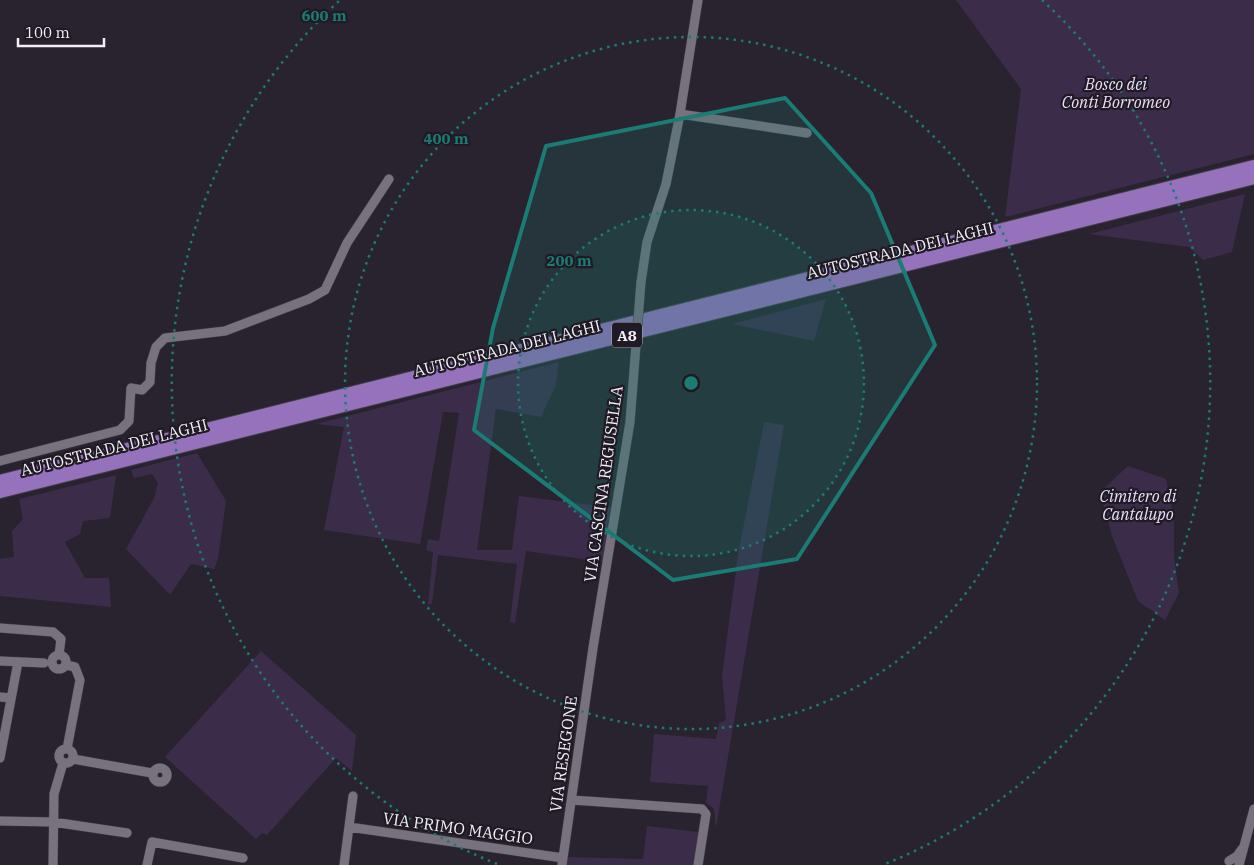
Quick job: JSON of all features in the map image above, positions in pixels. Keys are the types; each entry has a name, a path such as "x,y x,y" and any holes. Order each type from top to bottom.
{"highway":[{"name":"AUTOSTRADA DEI LAGHI","path":"0,481 1254,166"},
{"name":"AUTOSTRADA DEI LAGHI","path":"0,492 1254,178"}],"street":[{"name":"VIA CASCINA REGUSELLA","path":"593,648 630,422 641,282 647,242 663,195 680,114 698,0"},
{"path":"680,114 807,134"},
{"path":"0,461 120,430 129,422 131,388 142,390 150,382 151,363 156,347 165,338 225,331 325,290 347,244 389,180"},
{"path":"0,628 53,632 61,639 59,655 65,658 66,665 74,667 80,680 67,749"},
{"name":"VIA RESEGONE","path":"563,861 593,648"},
{"path":"0,661 44,663"},
{"path":"0,758 18,662"},
{"path":"0,697 11,698"},
{"path":"67,749 71,752 73,759"},
{"path":"63,763 58,756 60,751 67,749"},
{"path":"63,763 70,762 73,759 152,773"},
{"path":"53,865 54,794 63,763"},
{"path":"344,865 354,796"},
{"path":"572,800 702,809 706,814 698,865"},
{"path":"1232,864 1245,845 1254,809"},
{"path":"0,821 53,822 127,833"},
{"name":"VIA PRIMO MAGGIO","path":"349,827 563,861"},
{"path":"147,865 152,842 243,858"}],"highlighted area":[{"path":"785,98 871,193 935,345 797,559 673,580 474,430 493,328 546,146"}],"green space":[{"name":"Bosco dei Conti Borromeo","path":"956,0 1254,0 1254,154 1005,217 1021,89"},
{"path":"1245,194 1232,252 1203,260 1189,247 1089,234"},
{"path":"826,299 814,341 732,324"},
{"path":"559,362 556,385 541,417 496,409 477,550 512,550 519,496 615,508 604,562 526,551 515,623 510,622 517,564 438,555 432,604 428,604 433,552 426,550 428,539 439,541 459,413 443,412 420,544 324,530 344,427 316,424"},
{"path":"764,422 784,425 716,828 714,809 706,803 708,786 650,782 654,734 716,739 719,723 726,720 722,676 738,554"},
{"path":"197,453 226,501 218,559 214,569 191,564 170,595 126,549 154,498 158,483 152,474 134,478 131,470"},
{"name":"Cimitero di Cantalupo","path":"1128,466 1166,479 1174,518 1174,557 1179,593 1165,620 1138,601 1112,536 1100,492"},
{"path":"116,475 110,518 83,521 80,534 65,542 85,578 109,578 111,607 0,596 0,559 14,557 12,531 23,519 19,499"},
{"path":"261,651 356,735 352,771 336,758 267,835 262,833 256,839 165,757"},
{"path":"647,826 708,833 703,865 566,865 568,857 643,859"}]}
